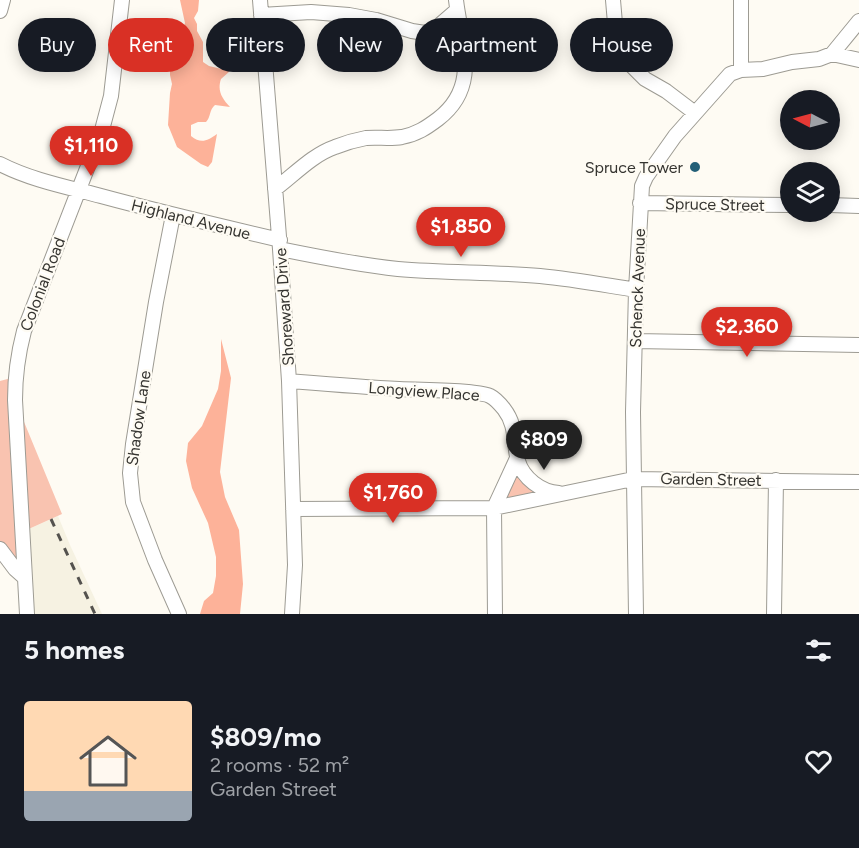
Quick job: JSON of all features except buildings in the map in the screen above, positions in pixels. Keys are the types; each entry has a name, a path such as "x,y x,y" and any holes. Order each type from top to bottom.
{"street":[{"path":"0,11 3,0"},
{"name":"Colonial Road","path":"27,614 15,400 19,349 102,130 111,96 122,0"},
{"name":"Shoreward Drive","path":"260,0 289,381 295,565 292,614"},
{"path":"613,0 618,44 630,64 645,79 666,91 694,113"},
{"path":"741,0 741,70 763,69 832,54 859,21"},
{"path":"261,15 311,12 349,15 425,33 435,29 457,5"},
{"path":"275,189 328,150 366,138 414,134 424,130 444,114 459,93 466,66 465,45 457,5"},
{"path":"832,54 859,60"},
{"name":"Schenck Avenue","path":"636,614 633,479 636,290 642,186 675,136 694,113 727,76 741,70"},
{"name":"Highland Avenue","path":"0,164 16,172 79,190 344,261 397,269 540,276 636,290"},
{"name":"Spruce Street","path":"640,203 780,205"},
{"path":"840,205 859,206"},
{"name":"Shadow Lane","path":"173,215 156,302 130,473 133,502 178,614"},
{"path":"635,341 859,345"},
{"name":"Longview Place","path":"289,381 452,390 491,396 499,402 509,416 514,428 518,456"},
{"path":"495,614 494,508 518,456"},
{"name":"Garden Street","path":"518,456 523,471 535,484 548,492 564,493"},
{"name":"Garden Street","path":"293,509 494,508 633,479 859,482"},
{"path":"774,614 776,480"},
{"path":"0,549 24,577"}],"shaded area":[{"path":"180,0 199,0 198,11 194,18 184,18"},
{"path":"194,18 203,42 203,62 206,64 206,72 229,72 221,79 220,91 230,107 215,105 206,122 191,125 191,136 198,140 207,140 217,134 212,162 208,167 177,147 168,125 172,84 170,72 194,72"},
{"path":"221,339 231,378 220,472 225,497 239,530 243,584 240,614 200,614 204,601 213,593 216,557 208,523 192,488 186,461 188,443 202,426 218,389 221,371"},
{"path":"15,377 15,400 62,514 22,532 24,577 0,549 0,381"},
{"path":"518,456 548,492 494,508"},
{"path":"58,516 102,614 27,614 22,532"}],"railway":[{"path":"51,519 95,614"}],"place":[{"name":"Spruce Tower","path":"695,167"}]}
